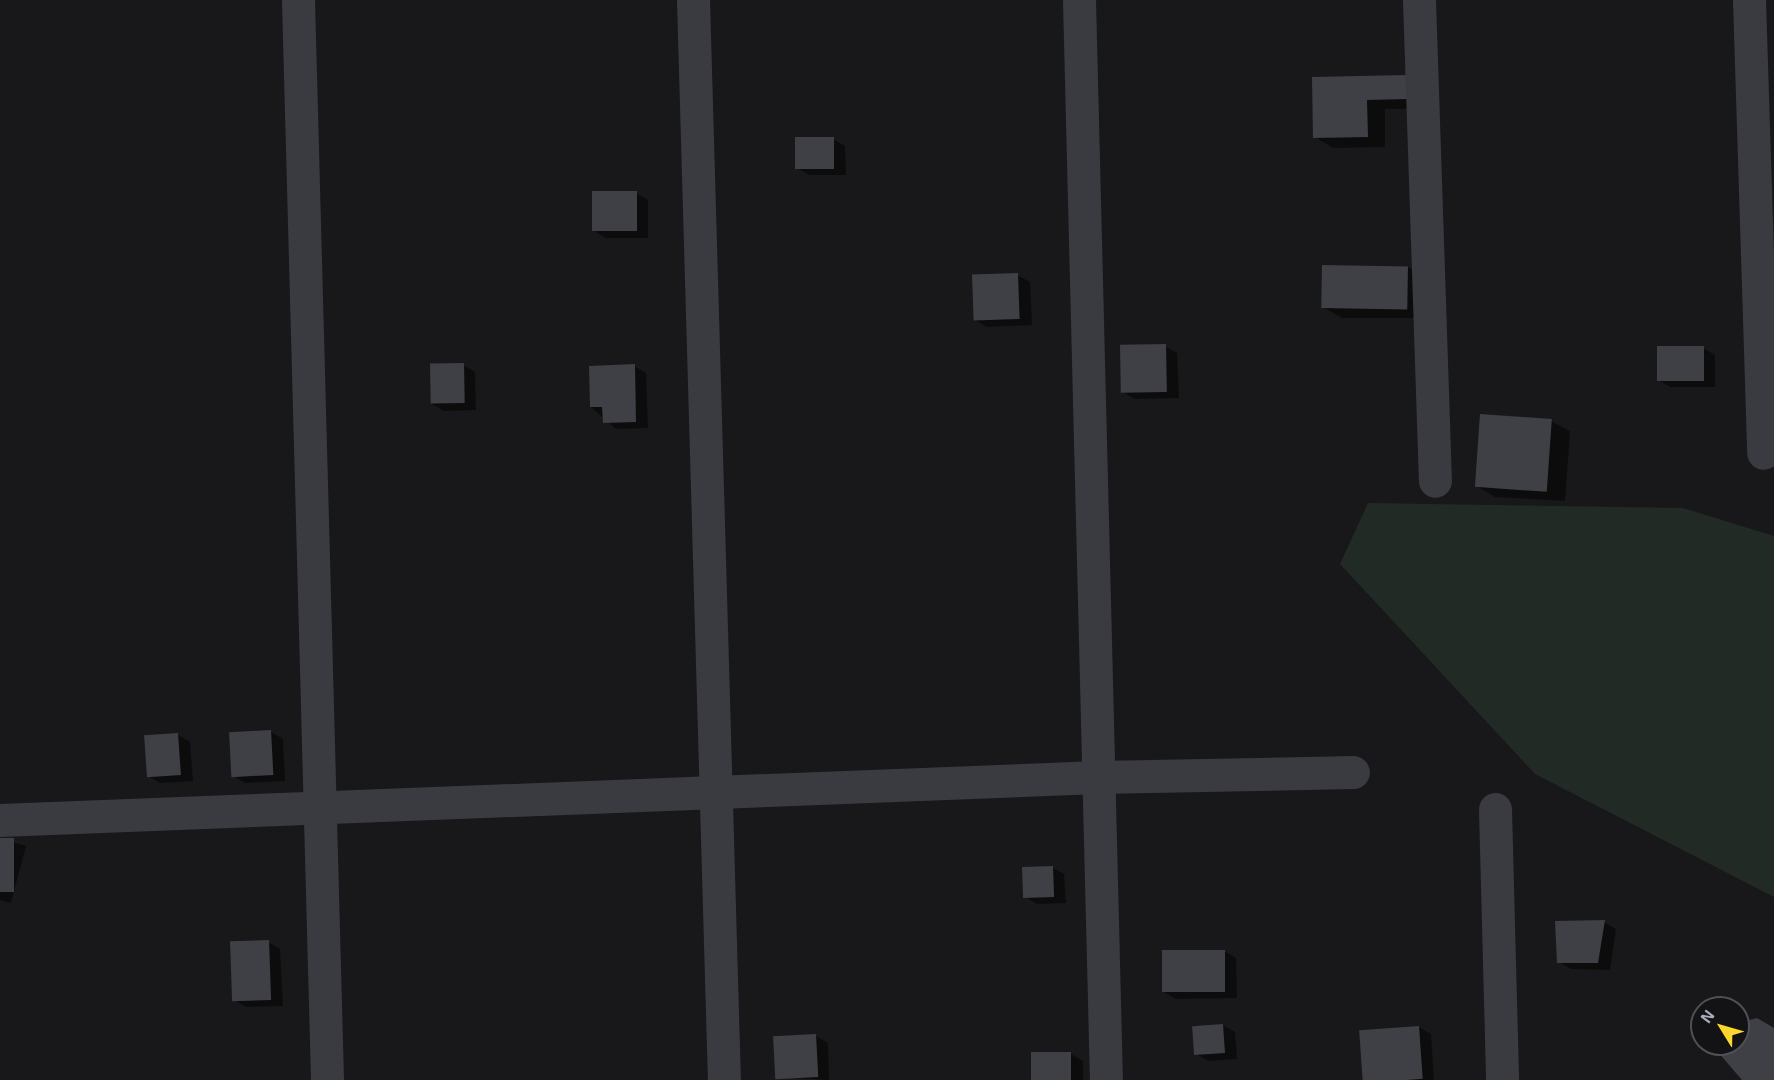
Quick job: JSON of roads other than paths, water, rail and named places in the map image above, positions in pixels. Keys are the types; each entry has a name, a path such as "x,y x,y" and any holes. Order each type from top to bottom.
{"lane":[{"path":"298,0 327,1080"},
{"path":"693,0 719,795 724,1080"},
{"path":"1079,0 1106,1080"},
{"path":"1419,0 1435,481"},
{"path":"1749,0 1763,453"},
{"path":"0,820 719,795 1097,777 1353,772"},
{"path":"1495,809 1502,1080"}]}
